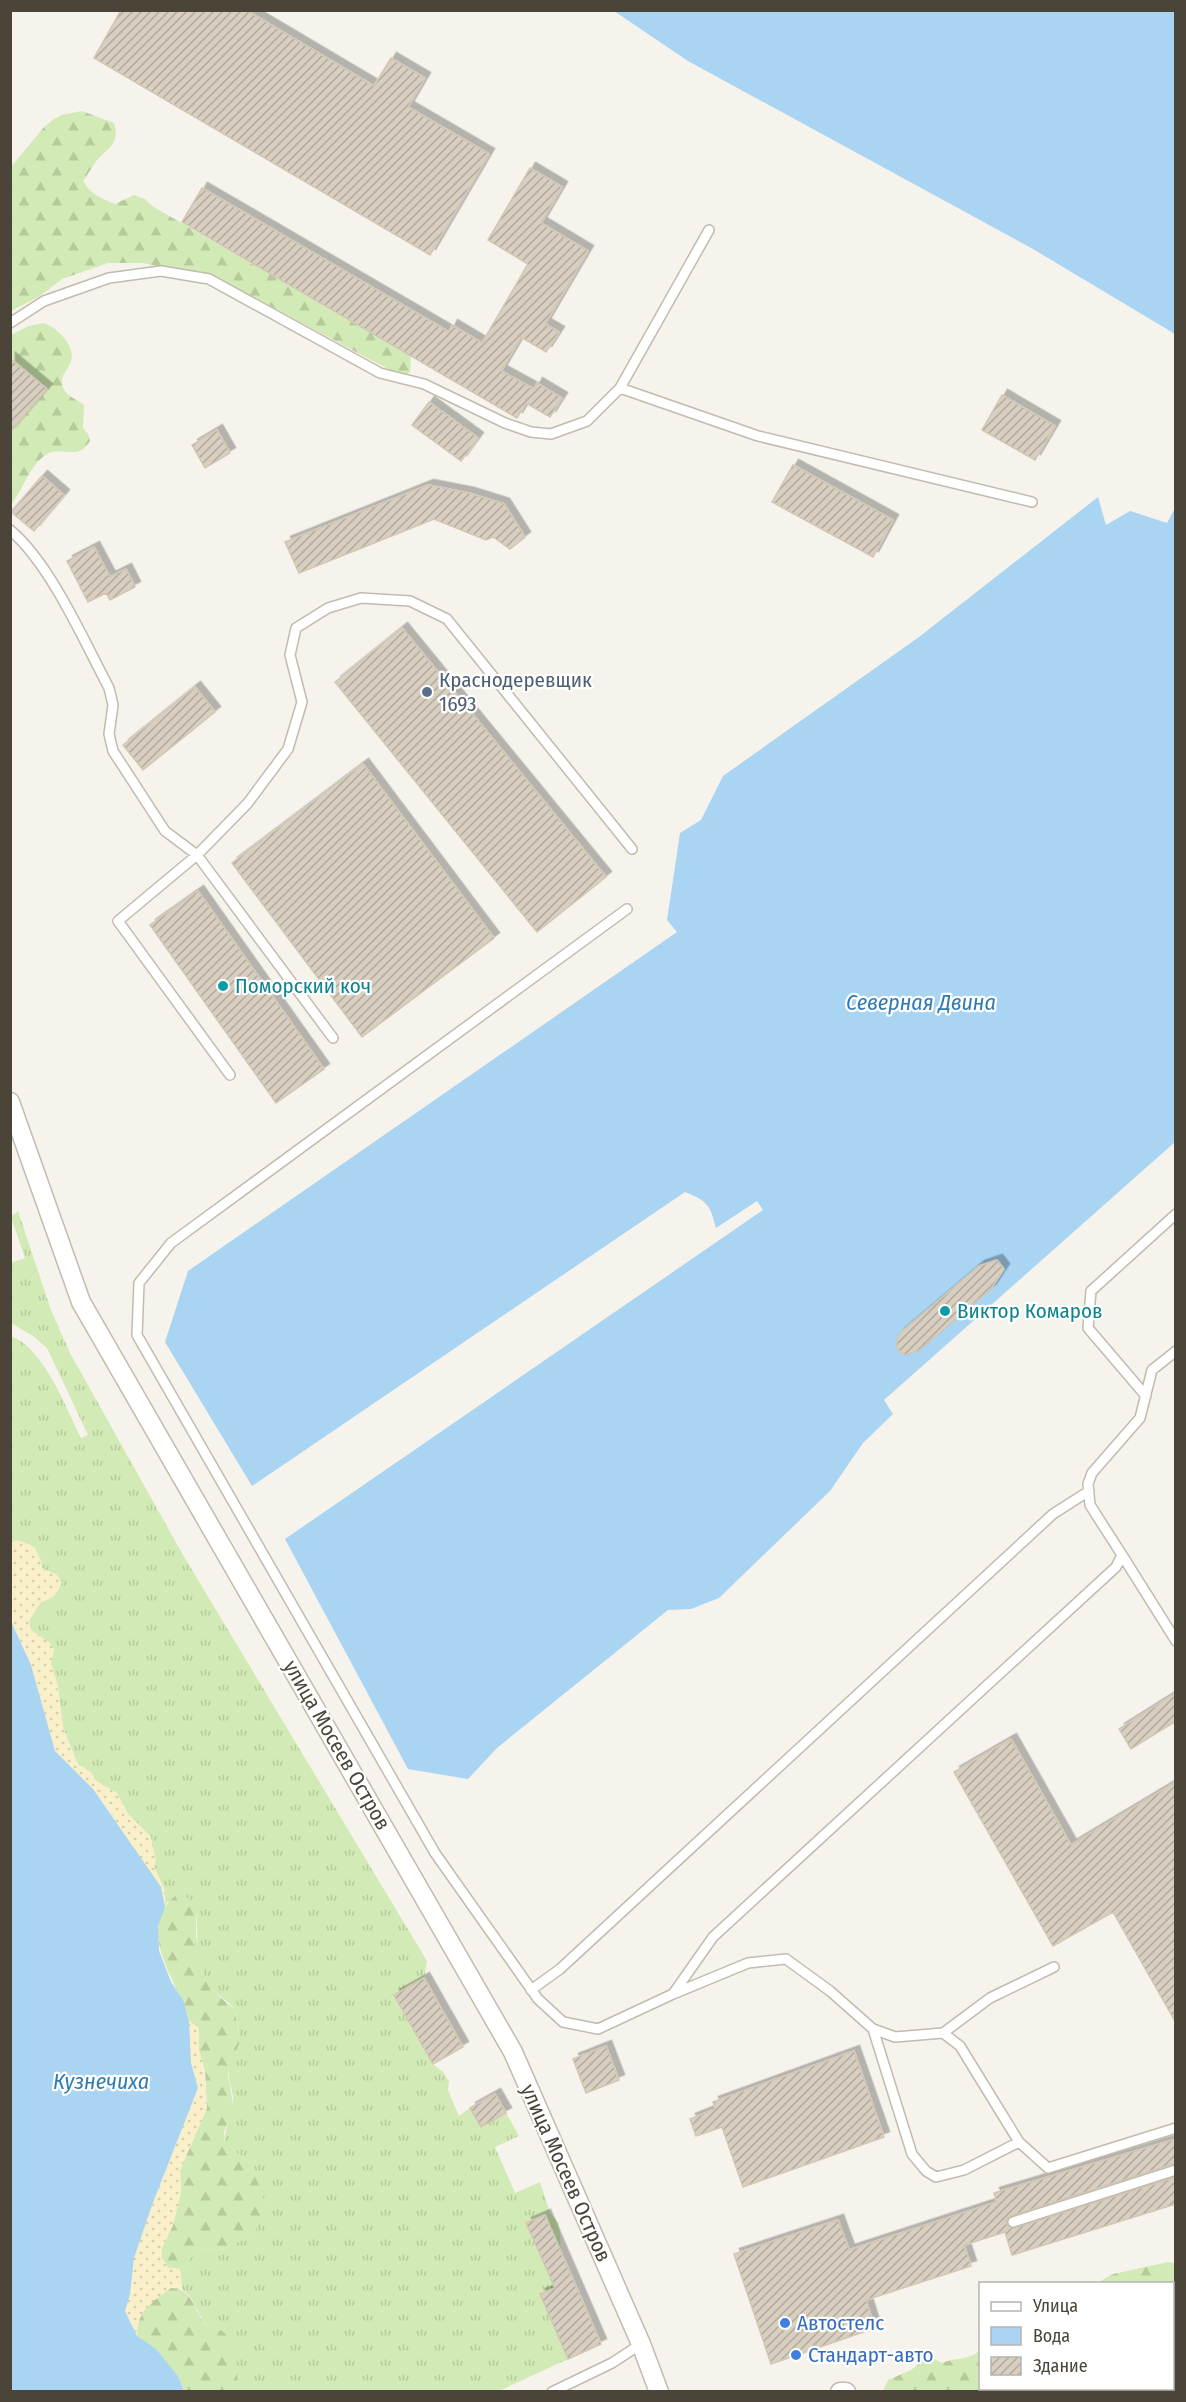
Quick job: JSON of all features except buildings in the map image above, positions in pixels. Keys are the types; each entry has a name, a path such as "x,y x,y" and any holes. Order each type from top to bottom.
{"street":[{"name":"улица Мосеев Остров","path":"10,1102 81,1302 513,2052 641,2344 659,2391"},
{"path":"840,2391 846,2391"}],"lane":[{"path":"10,323 44,301 110,278 161,271 208,279 380,373 424,384 505,423 531,432 550,434 587,421 620,388 709,230"},
{"path":"620,388 758,436 1032,502"},
{"path":"10,530 22,540 50,579 109,688 112,711 109,734 113,751 165,831 197,855 333,1038"},
{"path":"230,1075 118,921 197,855 247,804 288,749 302,702 290,655 296,628 328,608 361,598 410,601 447,619 632,849"},
{"path":"627,909 171,1243 139,1283 137,1335 435,1853 538,2000 563,2022 598,2029 673,1994 748,1963 786,1959 830,1991 873,2029 895,2037 943,2032 990,1998 1054,1967"},
{"path":"1146,1396 1088,1328 1091,1291 1176,1214"},
{"path":"1176,1351 1152,1370 1140,1418 1092,1473 1088,1484 1090,1505 1176,1641"},
{"path":"531,1990 561,1969 1053,1514 1089,1491"},
{"path":"673,1994 712,1937 1116,1567 1122,1555"},
{"path":"873,2029 912,2154 926,2171 936,2177 964,2170 1019,2142"},
{"path":"943,2032 960,2046 1019,2142 1048,2168 1176,2128"},
{"path":"1013,2222 1176,2170"},
{"path":"552,2391 612,2363 641,2344"}],"green space":[{"path":"82,111 114,123 116,130 113,144 97,160 83,181 93,193 115,204 134,195 145,199 152,206 411,356 410,372 403,377 225,282 203,274 143,263 108,263 62,279 40,296 11,311 11,167 44,127 54,119"},
{"path":"43,323 59,332 71,349 71,361 62,383 64,390 72,398 84,405 83,428 90,441 80,451 59,451 47,454 36,464 11,504 11,432 47,389 11,358 11,335 29,326"},
{"path":"18,1211 51,1310 70,1353 183,1555 427,1961 424,1978 394,1996 433,2064 449,2081 448,2090 459,2116 470,2108 481,2127 506,2113 519,2136 495,2147 515,2193 540,2182 550,2213 559,2223 561,2252 545,2215 526,2223 555,2288 540,2294 568,2359 499,2391 238,2391 222,2331 204,2323 190,2296 182,2289 180,2269 198,2250 209,2248 221,2250 253,2235 265,2204 248,2162 225,2143 233,2104 229,2070 230,2060 239,2040 237,2018 234,2009 211,1988 205,1979 199,1954 196,1911 167,1902 165,1907 165,1891 154,1866 151,1837 128,1814 117,1793 96,1781 85,1768 78,1765 63,1727 58,1687 51,1664 54,1649 31,1630 29,1621 57,1575 42,1568 41,1561 17,1540 11,1543 11,1336 34,1353 53,1380 81,1438 88,1435 47,1348 33,1336 11,1323 10,1263 25,1258 11,1217"},
{"path":"175,1896 184,1896 193,1901 196,1911 196,1936 205,1979 235,2010 240,2042 229,2064 228,2075 234,2110 224,2132 225,2143 248,2162 265,2204 265,2214 253,2235 221,2250 209,2248 198,2250 180,2269 168,2268 162,2258 162,2248 173,2225 181,2192 180,2170 207,2108 205,2071 199,2050 199,2028 189,2021 163,1958 159,1942 158,1926 163,1910"},
{"path":"1168,2262 1175,2263 1175,2391 883,2391 888,2380 911,2370 925,2359 931,2357 942,2363 967,2357 979,2351 979,2390 1174,2390 1174,2282 1099,2282 1113,2274"},
{"path":"171,2287 185,2292 204,2323 222,2331 232,2343 236,2359 238,2391 184,2391 178,2376 156,2350 137,2336 140,2319 147,2307"}],"sand":[{"path":"17,1540 34,1546 42,1568 57,1575 62,1582 49,1600 41,1602 29,1621 31,1630 50,1643 54,1649 51,1664 56,1679 63,1727 74,1757 78,1765 92,1773 96,1781 117,1793 128,1814 151,1837 156,1861 154,1866 165,1891 165,1907 161,1887 151,1876 114,1818 93,1789 55,1751 31,1665 11,1619 10,1543"},
{"path":"189,2021 199,2028 199,2050 205,2071 207,2108 180,2170 181,2192 173,2225 162,2248 162,2258 168,2268 180,2269 182,2289 171,2288 147,2308 140,2319 137,2336 125,2311 130,2294 134,2258 152,2205 198,2088 191,2063"}],"water":[{"path":"614,11 1175,11 1175,334 1033,249 688,61"},
{"name":"Северная Двина","path":"1098,497 1106,525 1130,511 1167,523 1175,508 1175,1142 884,1400 893,1414 863,1443 830,1491 719,1598 691,1609 668,1610 497,1748 468,1779 408,1769 285,1539 763,1210 757,1201 716,1228 706,1204 685,1192 252,1486 165,1342 188,1271 677,932 667,920 680,833 701,820 723,776 919,637"},
{"name":"Кузнечиха","path":"10,1619 31,1665 55,1751 93,1789 161,1887 165,1907 158,1926 159,1951 171,1982 183,2000 189,2021 191,2063 198,2088 152,2205 134,2258 130,2294 125,2311 137,2336 156,2349 178,2376 184,2391 11,2391"}],"place":[{"name":"Краснодеревщик 1693","path":"427,692"},
{"name":"Поморский коч","path":"223,986"},
{"name":"Виктор Комаров","path":"945,1311"},
{"name":"Автостелс","path":"785,2323"},
{"name":"Стандарт-авто","path":"796,2355"}]}
